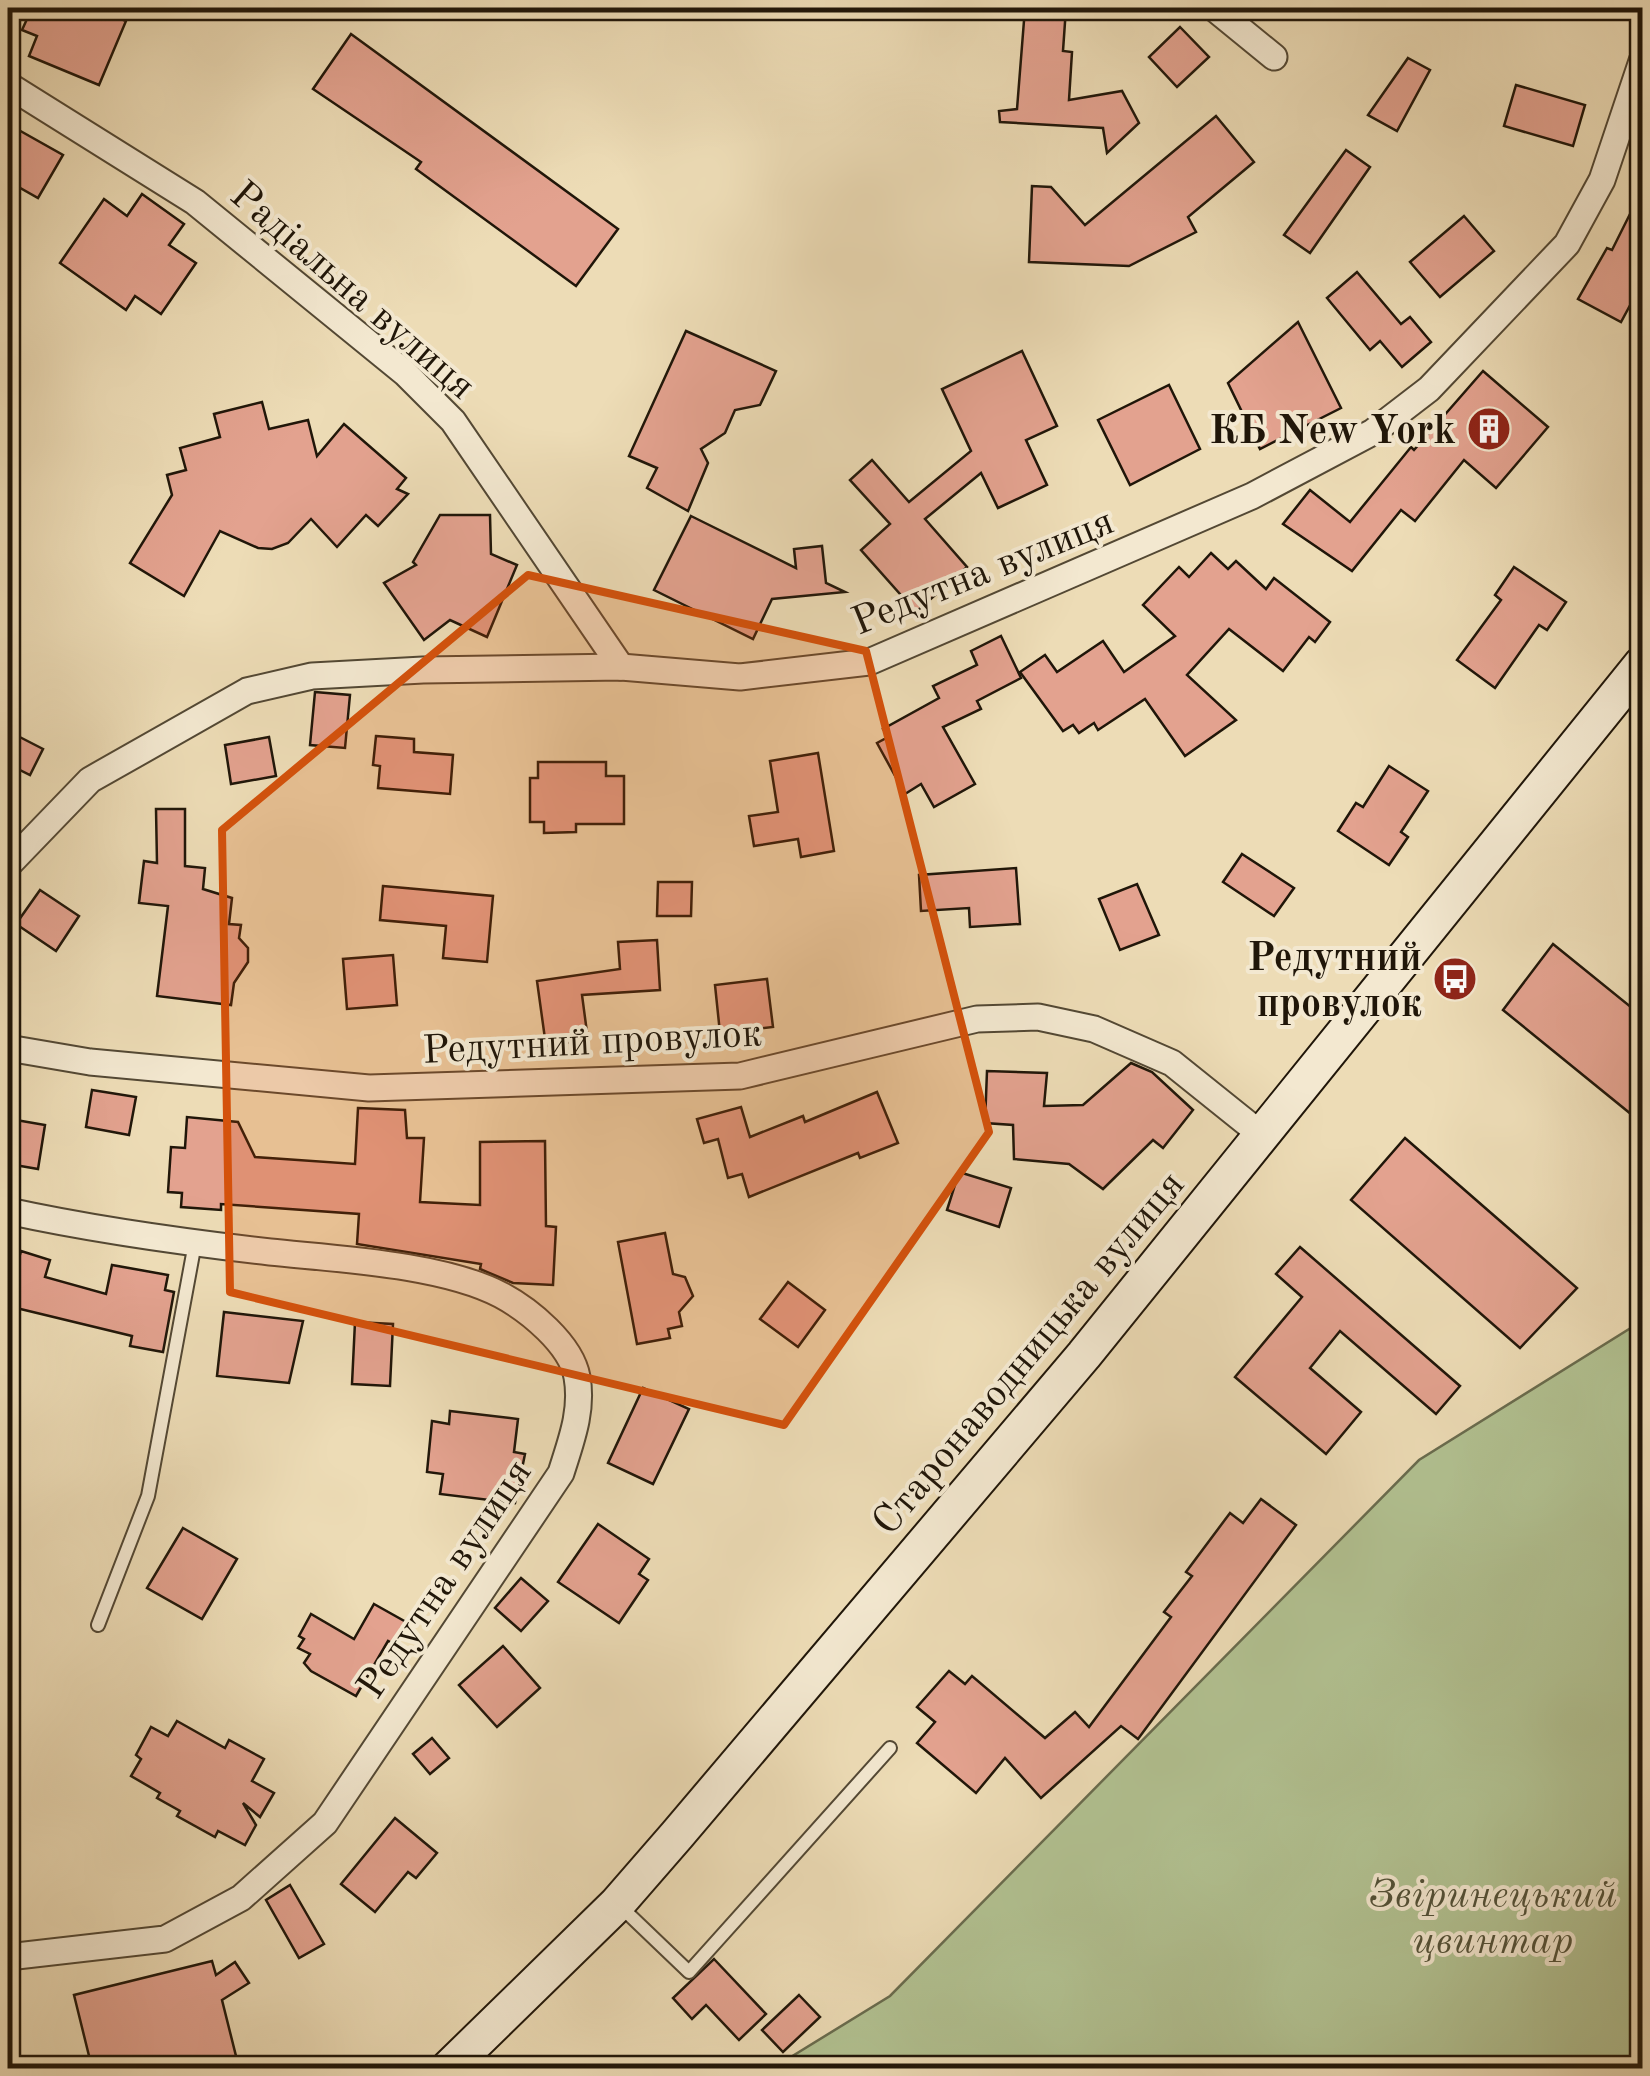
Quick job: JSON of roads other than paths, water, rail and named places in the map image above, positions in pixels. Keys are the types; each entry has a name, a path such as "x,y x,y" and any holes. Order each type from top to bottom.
{"main road":[{"name":"Старонаводницька вулиця","path":"449,2068 617,1904 1084,1355 1642,664"}],"street":[{"path":"1214,8 1274,57"},
{"name":"Редутна вулиця","path":"8,865 90,780 247,690 312,676 621,667 740,677 869,662 1252,496 1374,432 1452,366 1567,244 1602,180 1642,61"},
{"name":"Радіальна вулиця","path":"8,84 195,202 405,373 454,421 621,667"},
{"name":"Редутний провулок","path":"8,1048 124,1066 389,1087 740,1076 818,1061 977,1019 1038,1017 1094,1029 1172,1063 1263,1136"},
{"name":"Редутна вулиця","path":"8,1211 90,1229 379,1264 475,1284 502,1296 559,1343 577,1374 578,1419 561,1473 325,1823 240,1898 165,1939 8,1957"}],"lane":[{"path":"98,1625 148,1496 195,1244"},
{"path":"617,1904 688,1972 890,1748"}],"place":[{"name":"КБ New York","path":"1489,429"},
{"name":"Редутний провулок","path":"1455,979"}],"park label":[{"name":"Звіринецький цвинтар","path":"1493,1916"}]}
